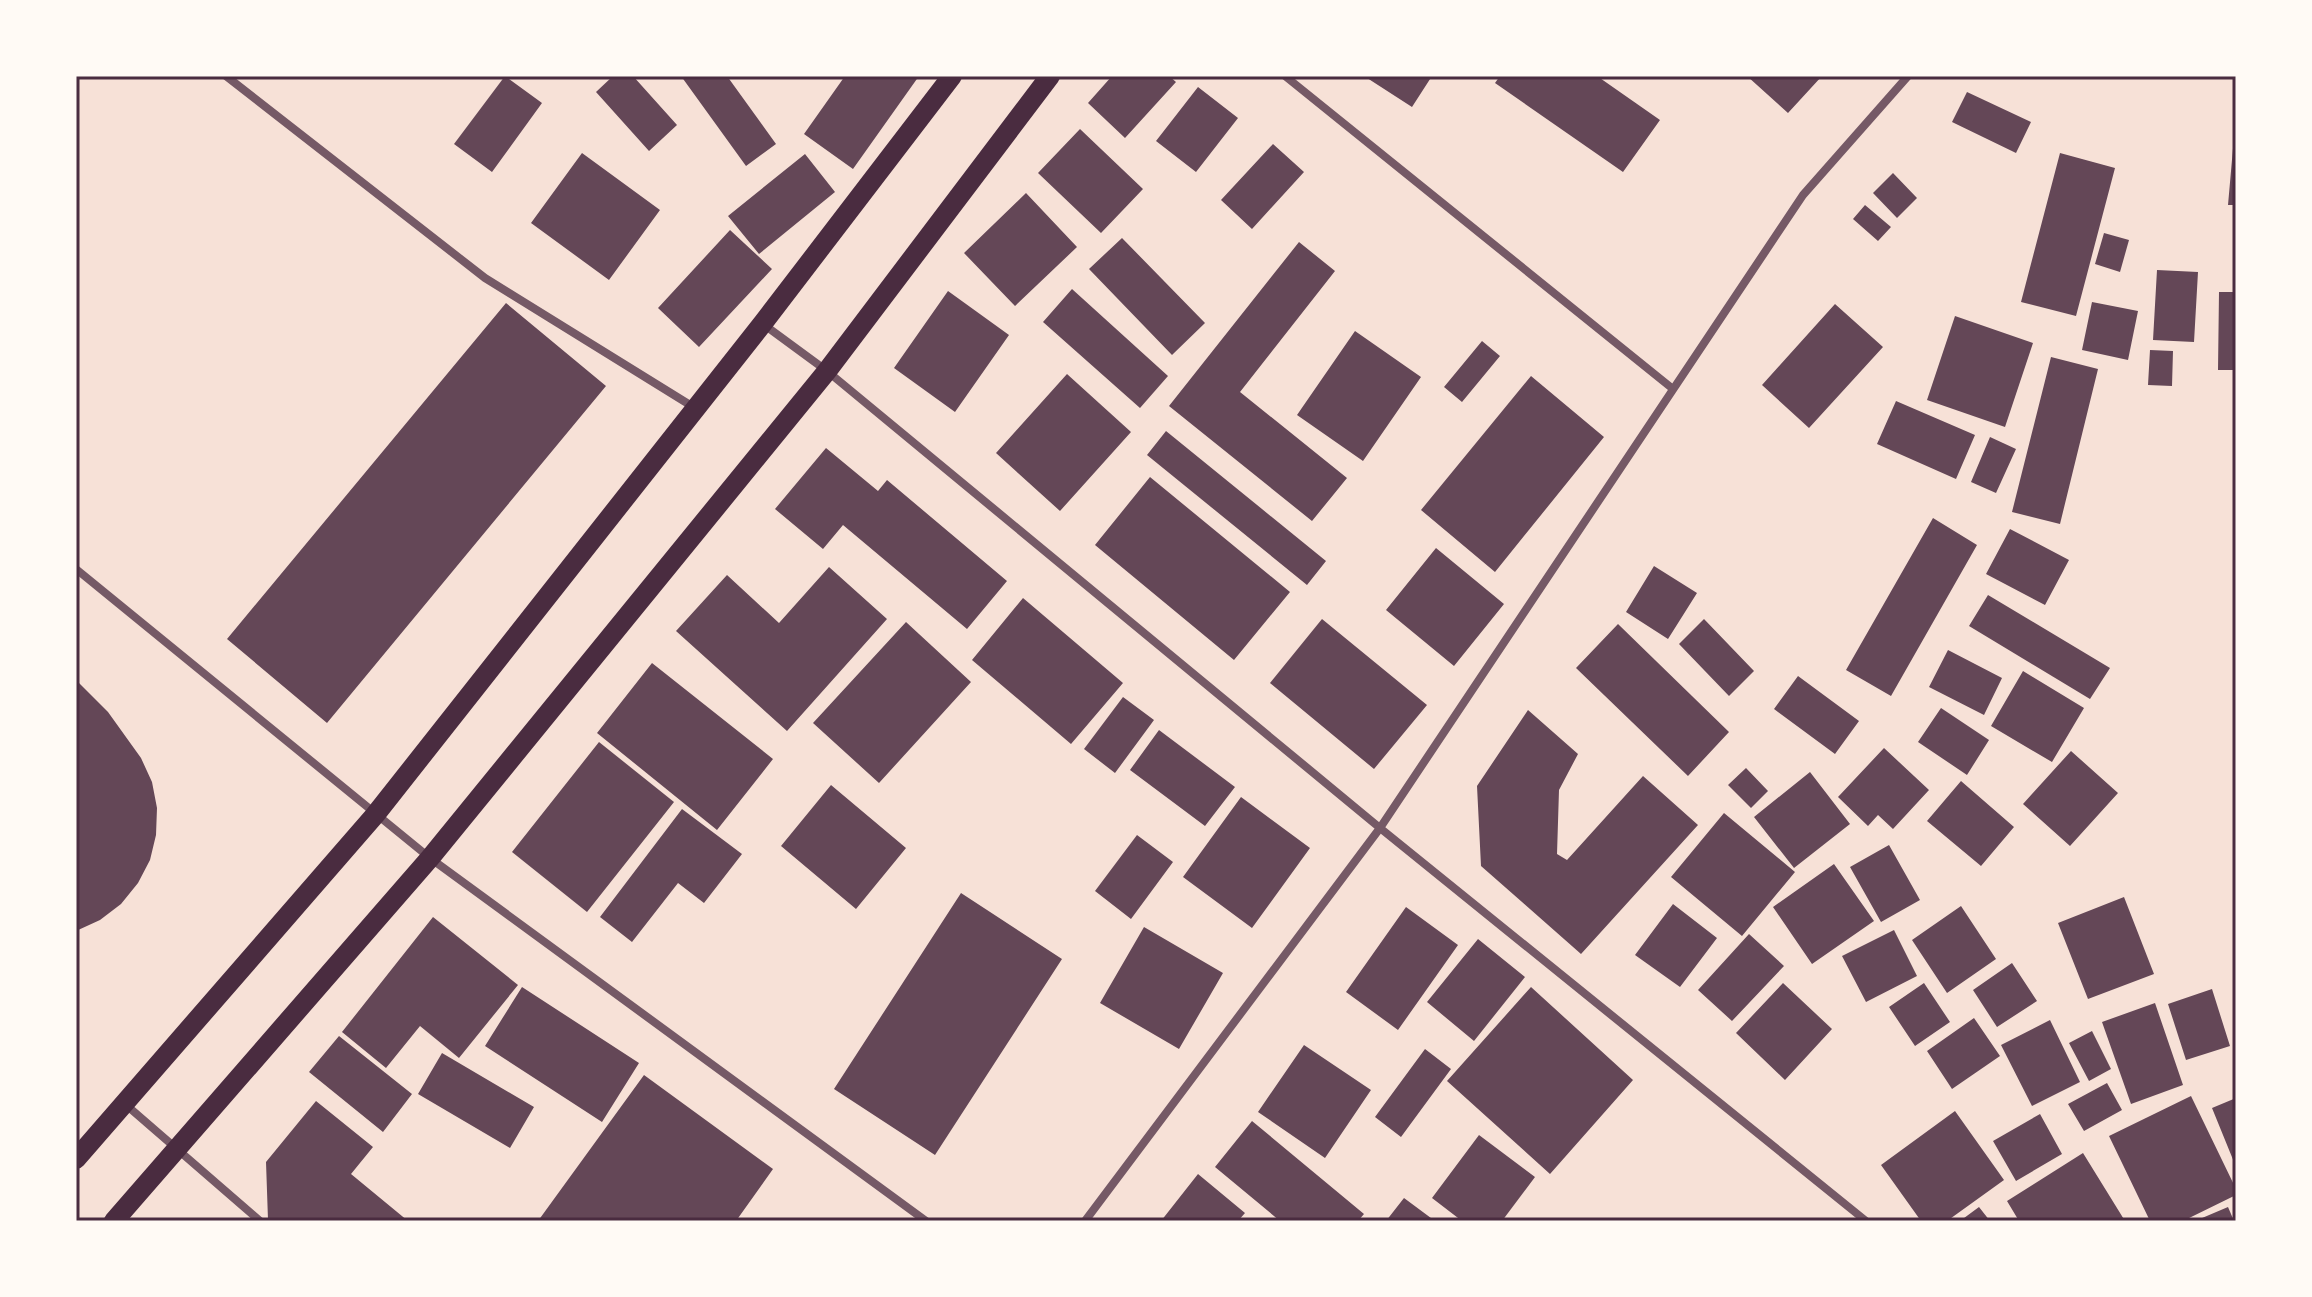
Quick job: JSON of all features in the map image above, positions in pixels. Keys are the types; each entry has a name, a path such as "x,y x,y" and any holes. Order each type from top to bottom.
{"main road":[{"path":"76,1159 375,815 763,323 952,76"},
{"path":"114,1221 430,858 827,371 1050,76"}],"street":[{"path":"226,76 485,278 695,409"},
{"path":"1285,76 1673,389"},
{"path":"1085,1221 1380,828 1803,195 1908,76"},
{"path":"763,323 827,371 1380,828 1866,1221"},
{"path":"76,569 430,858 926,1221"},
{"path":"125,1103 260,1221"}],"building":[{"path":"505,76 542,103 492,172 454,144"},
{"path":"613,76 633,76 677,125 649,151 596,92"},
{"path":"681,76 727,76 776,144 746,166"},
{"path":"845,76 919,76 853,169 804,134"},
{"path":"1112,76 1169,76 1176,82 1125,138 1088,103"},
{"path":"1364,76 1432,76 1412,107"},
{"path":"1500,76 1597,76 1660,120 1623,172 1495,83"},
{"path":"1747,76 1822,76 1788,113"},
{"path":"1198,87 1238,118 1196,172 1156,141"},
{"path":"1967,92 2031,122 2016,153 1952,122"},
{"path":"1080,129 1143,189 1101,233 1038,173"},
{"path":"2234,137 2236,205 2228,205"},
{"path":"1273,144 1304,172 1252,229 1221,200"},
{"path":"582,153 660,210 609,280 531,223"},
{"path":"2060,153 2115,168 2076,316 2021,302"},
{"path":"805,154 835,192 759,254 728,216"},
{"path":"1893,173 1917,198 1897,218 1873,193"},
{"path":"1026,193 1077,247 1015,306 964,253"},
{"path":"1865,205 1891,227 1878,241 1853,219"},
{"path":"730,230 772,269 699,347 658,308"},
{"path":"2104,233 2129,240 2120,272 2095,264"},
{"path":"1122,238 1205,323 1172,355 1089,269"},
{"path":"1299,242 1335,271 1240,392 1347,478 1312,521 1169,406"},
{"path":"2157,270 2198,272 2194,342 2153,340"},
{"path":"1072,289 1168,376 1140,408 1043,322"},
{"path":"948,291 1009,335 955,412 894,368"},
{"path":"2219,292 2236,292 2236,370 2218,370"},
{"path":"2092,302 2138,311 2128,360 2082,350"},
{"path":"506,303 606,386 327,723 227,639"},
{"path":"1835,304 1883,347 1809,428 1762,385"},
{"path":"1955,316 2033,343 2005,427 1927,400"},
{"path":"1355,331 1421,377 1363,461 1297,415"},
{"path":"1482,341 1500,356 1462,402 1444,387"},
{"path":"2150,350 2173,351 2172,386 2148,385"},
{"path":"2051,357 2098,369 2060,524 2012,512"},
{"path":"1067,374 1131,432 1060,511 996,453"},
{"path":"1531,376 1604,437 1495,572 1421,510"},
{"path":"1896,401 1975,435 1956,479 1877,444"},
{"path":"1166,431 1326,561 1307,585 1147,455"},
{"path":"1990,437 2016,449 1996,493 1971,482"},
{"path":"826,448 878,491 887,480 1007,581 967,629 843,525 823,549 775,509"},
{"path":"1150,477 1290,592 1234,660 1095,545"},
{"path":"1933,518 1977,545 1891,696 1846,670"},
{"path":"2010,529 2069,560 2045,605 1986,574"},
{"path":"1436,548 1504,604 1454,666 1386,610"},
{"path":"1654,566 1697,593 1668,639 1626,612"},
{"path":"829,567 887,619 787,731 676,631 727,575 779,623"},
{"path":"1988,595 2110,668 2090,699 1969,626"},
{"path":"1023,598 1123,683 1071,744 972,660"},
{"path":"1322,619 1427,705 1374,769 1270,683"},
{"path":"1704,619 1754,671 1729,696 1679,644"},
{"path":"906,622 971,682 879,783 813,723"},
{"path":"1618,624 1729,732 1688,776 1576,668"},
{"path":"1948,650 2002,678 1984,715 1929,687"},
{"path":"652,663 773,759 717,830 597,733"},
{"path":"2023,671 2084,708 2052,762 1991,726"},
{"path":"1798,676 1859,721 1835,754 1774,709"},
{"path":"76,680 108,712 141,758 152,782 157,808 156,835 150,860 138,883 121,904 100,920 76,931"},
{"path":"1123,697 1154,720 1115,773 1084,749"},
{"path":"1941,708 1989,740 1967,775 1918,742"},
{"path":"1528,710 1578,754 1559,790 1557,854 1567,860 1643,776 1698,825 1581,954 1481,866 1477,786"},
{"path":"1159,730 1235,787 1205,826 1130,770"},
{"path":"599,742 674,802 587,912 512,852"},
{"path":"1884,748 1929,790 1893,829 1878,815 1868,826 1838,797"},
{"path":"2071,751 2118,793 2070,846 2023,804"},
{"path":"1746,768 1768,791 1751,808 1728,785"},
{"path":"1810,772 1850,824 1794,868 1754,817"},
{"path":"1961,781 2014,827 1981,866 1927,821"},
{"path":"831,785 906,848 856,909 781,846"},
{"path":"1241,797 1310,848 1252,928 1183,877"},
{"path":"682,809 742,854 704,903 678,883 632,942 600,917"},
{"path":"1724,813 1795,872 1742,936 1671,877"},
{"path":"1137,835 1173,862 1131,919 1095,891"},
{"path":"1889,845 1920,900 1881,922 1850,867"},
{"path":"1834,864 1874,921 1812,964 1773,907"},
{"path":"961,893 1062,959 935,1155 834,1089"},
{"path":"2124,897 2154,974 2088,999 2058,923"},
{"path":"1673,904 1717,938 1680,987 1635,955"},
{"path":"1961,906 1996,959 1947,993 1912,940"},
{"path":"1406,907 1458,945 1398,1030 1346,992"},
{"path":"433,917 518,985 459,1058 420,1026 386,1068 342,1032"},
{"path":"1144,927 1223,973 1179,1049 1100,1003"},
{"path":"1894,930 1917,976 1866,1002 1842,956"},
{"path":"1749,934 1784,966 1732,1021 1698,990"},
{"path":"1478,939 1525,977 1474,1041 1427,1002"},
{"path":"2012,963 2037,1001 1997,1027 1973,990"},
{"path":"1783,983 1832,1029 1785,1080 1736,1033"},
{"path":"1924,983 1950,1022 1915,1046 1889,1007"},
{"path":"522,987 639,1063 602,1122 485,1046"},
{"path":"1531,987 1633,1080 1550,1174 1447,1081"},
{"path":"2212,989 2230,1046 2186,1060 2168,1004"},
{"path":"2155,1003 2183,1085 2131,1104 2102,1022"},
{"path":"1974,1018 2000,1056 1952,1089 1927,1051"},
{"path":"2050,1020 2080,1082 2032,1106 2001,1045"},
{"path":"2092,1031 2111,1069 2089,1081 2069,1043"},
{"path":"339,1036 412,1094 383,1132 309,1072"},
{"path":"1304,1045 1371,1090 1325,1158 1258,1112"},
{"path":"1425,1049 1451,1069 1401,1137 1375,1117"},
{"path":"442,1053 534,1107 510,1148 418,1094"},
{"path":"644,1075 773,1169 736,1221 538,1221"},
{"path":"2107,1083 2122,1110 2084,1131 2068,1104"},
{"path":"2191,1096 2236,1189 2236,1195 2183,1221 2150,1221 2109,1136"},
{"path":"2236,1098 2236,1167 2212,1108"},
{"path":"316,1101 373,1147 351,1174 408,1221 268,1220 266,1162"},
{"path":"1955,1111 2004,1180 1947,1221 1921,1221 1881,1165"},
{"path":"2040,1114 2062,1154 2016,1181 1993,1141"},
{"path":"1252,1121 1364,1214 1358,1221 1280,1221 1215,1167"},
{"path":"1479,1135 1535,1177 1502,1221 1462,1221 1432,1198"},
{"path":"2083,1153 2125,1221 2019,1221 2007,1201"},
{"path":"1198,1174 1245,1213 1238,1221 1161,1221"},
{"path":"1404,1198 1435,1221 1386,1221"},
{"path":"1979,1207 1990,1221 1960,1221"},
{"path":"2228,1207 2234,1221 2195,1221"}]}
